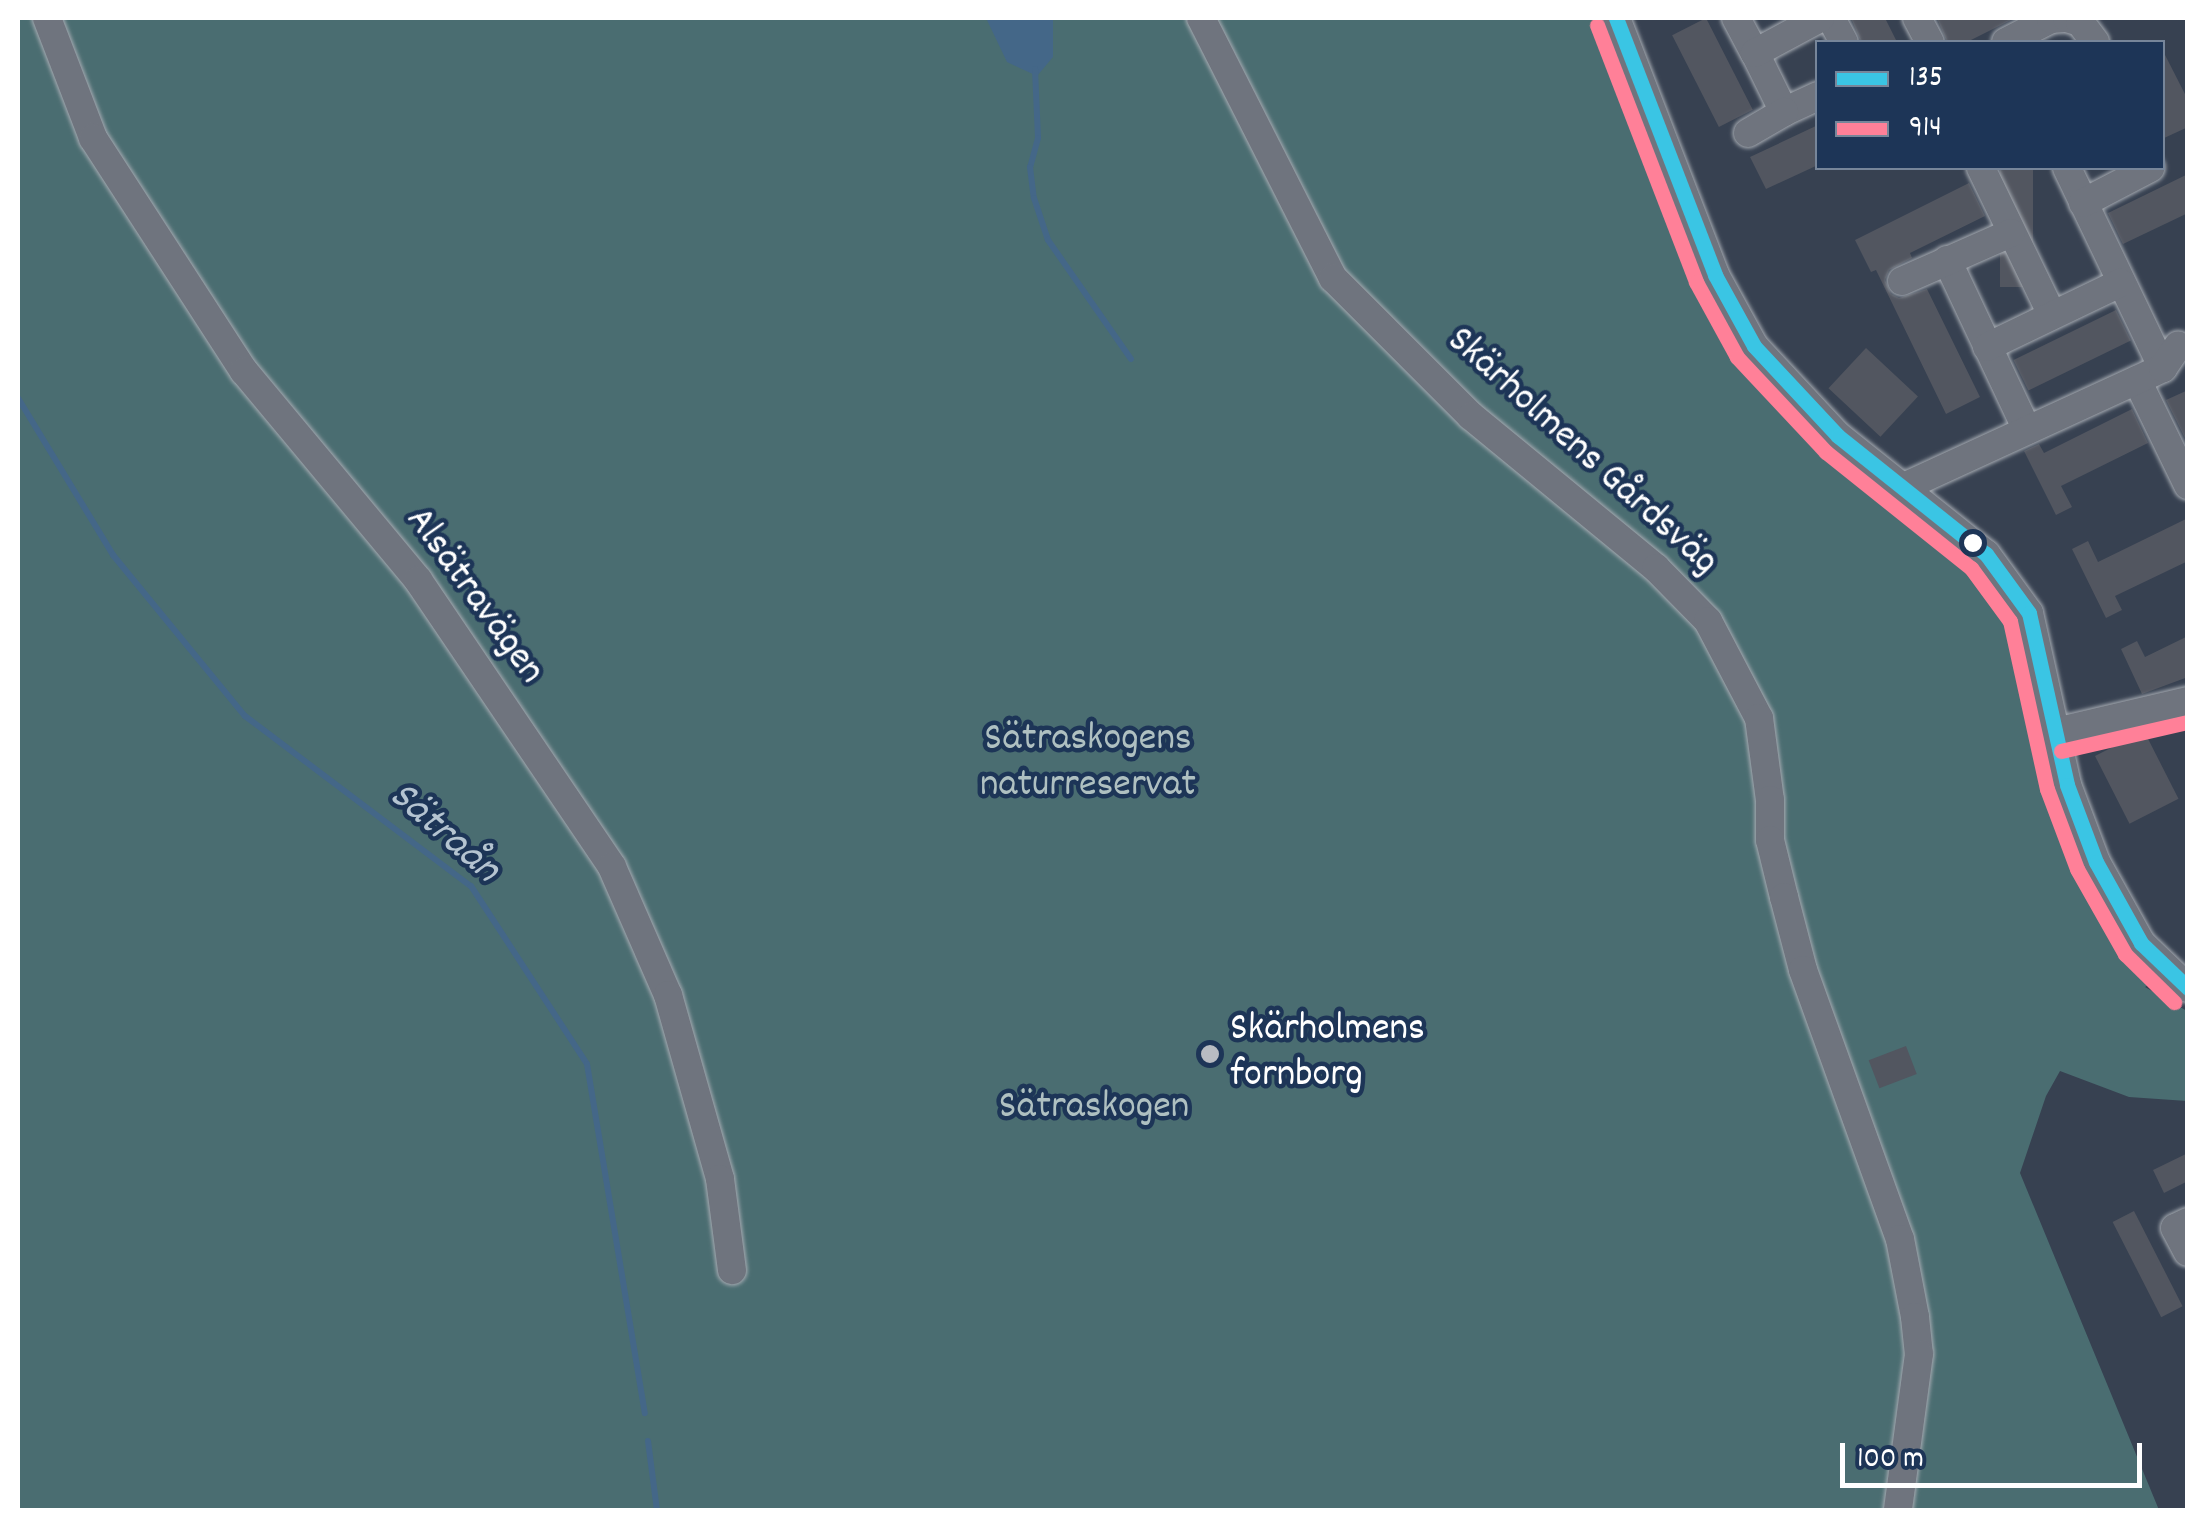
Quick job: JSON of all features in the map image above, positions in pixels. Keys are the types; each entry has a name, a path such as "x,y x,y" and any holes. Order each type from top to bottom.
{"street":[{"name":"Alsätravägen","path":"47,18 93,138 244,372 418,580 612,867 668,995 720,1180 732,1270"},
{"name":"Skärholmens Gårdsväg","path":"1201,18 1333,278 1471,416 1656,568 1708,621 1759,718 1770,800 1770,840 1803,970 1900,1239 1915,1317 1919,1354 1898,1510"},
{"path":"1618,18 1699,238 1754,346 1807,408 1986,554 2029,612 2080,824 2120,912 2141,944 2188,988"},
{"path":"1736,18 1784,112"},
{"path":"1756,52 1820,18"},
{"path":"2009,40 2043,20 2067,18 2080,22 2094,40"},
{"path":"1748,133 1815,97"},
{"path":"1981,170 2052,315"},
{"path":"1904,487 2137,380 2170,357 2120,283 2068,170"},
{"path":"2084,203 2146,170"},
{"path":"1902,281 2011,233"},
{"path":"1948,260 2028,430"},
{"path":"1987,347 2120,283"},
{"path":"2137,380 2188,485"},
{"path":"2056,732 2188,701"},
{"path":"2188,1222 2176,1228 2188,1252"}],"green space":[{"name":"Sätraskogens naturreservat","path":"18,18 1605,18 1744,349 1785,401 1977,561 2018,622 2054,791 2081,864 2116,934 2131,956 2158,979 2145,987 2187,1011 2187,1101 2129,1097 2060,1071 2046,1096 2020,1173 2159,1510 18,1510"}],"water":[{"path":"986,18 1053,18 1053,57 1037,76 1007,62"}],"building":[{"path":"1706,18 1753,110 1719,127 1672,35"},
{"path":"1851,18 1885,18 1896,40 1860,40"},
{"path":"1937,18 2015,18 1971,40 1946,40"},
{"path":"2165,55 2188,100 2188,127 2165,138"},
{"path":"1815,126 1815,166 1766,189 1750,157"},
{"path":"2000,170 2033,170 2033,287 2000,287"},
{"path":"2188,174 2188,213 2123,244 2108,213"},
{"path":"1969,183 1985,216 1910,253 1912,258 1889,270 1885,280 1891,294 1899,298 1927,289 1980,397 1946,414 1876,270 1871,272 1855,240"},
{"path":"2116,310 2131,341 2028,391 2014,360"},
{"path":"1866,348 1918,396 1880,437 1828,388"},
{"path":"2188,390 2188,444 2166,400"},
{"path":"2132,409 2148,443 2061,486 2072,507 2056,515 2024,451 2039,444 2044,453"},
{"path":"2188,518 2188,561 2115,596 2122,610 2106,618 2072,549 2088,541 2098,562"},
{"path":"2188,636 2188,677 2142,694 2121,649 2137,641 2145,657"},
{"path":"2144,731 2179,799 2129,824 2095,756"},
{"path":"1906,1046 1917,1074 1879,1088 1869,1060"},
{"path":"2188,1153 2188,1181 2164,1193 2153,1170"},
{"path":"2134,1211 2183,1306 2161,1317 2113,1222"}],"waterway":[{"path":"1035,69 1038,138 1030,167 1034,198 1048,240 1131,359"},
{"name":"Sätraån","path":"18,398 113,555 245,716 471,886 587,1064 645,1413"},
{"name":"Sätraån","path":"648,1441 657,1510"}],"transit line":[{"name":"135","path":"1616,18 1715,275 1754,346 1838,436 1986,554 2029,613 2067,785 2096,862 2141,943 2188,988"},
{"name":"914","path":"1597,25 1696,282 1737,357 1826,452 1971,568 2010,621 2047,789 2077,869 2125,954 2174,1002"},
{"name":"914","path":"2061,751 2188,722"}],"place":[{"name":"Skärholmens fornborg","path":"1210,1054"}],"park label":[{"name":"Sätraskogen","path":"1094,1109"}]}
